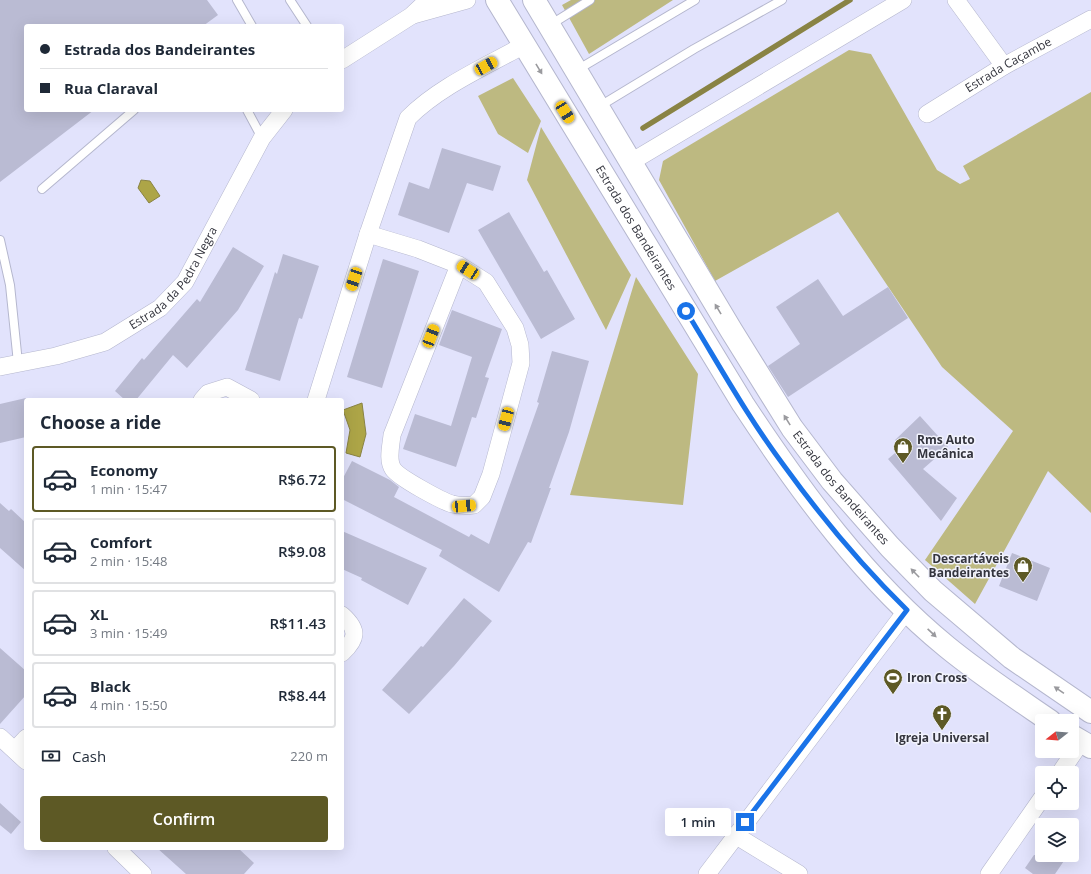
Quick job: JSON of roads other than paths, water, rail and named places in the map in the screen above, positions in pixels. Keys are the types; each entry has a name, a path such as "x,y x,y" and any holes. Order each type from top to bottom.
{"main road":[{"name":"Estrada dos Bandeirantes","path":"496,0 743,404 784,467 867,571 907,610 946,646 983,676 1040,714"},
{"name":"Estrada dos Bandeirantes","path":"534,0 731,330 792,428 832,481 890,547 933,591 1012,658 1091,712"}],"street":[{"path":"344,59 411,16 428,0"},
{"path":"411,16 467,0"},
{"path":"631,162 903,0"},
{"path":"956,0 1004,66"},
{"name":"Estrada Caçambe","path":"927,114 1004,66 1091,19"},
{"path":"317,398 368,234 408,118 420,106 435,95 524,45"},
{"name":"Estrada da Pedra Negra","path":"0,367 56,356 105,342 160,308 185,282 262,138 282,112"},
{"path":"368,234 418,249 459,265 486,282 515,328 520,345 521,363 491,474 482,497 474,505 464,506 450,503 408,482 393,469 389,458 392,435 459,265"},
{"path":"204,398 208,393 227,387 247,398"},
{"path":"707,874 907,610"},
{"path":"344,617 352,626 354,636 353,643 344,651"},
{"path":"0,737 22,750"},
{"path":"1065,766 1082,742"},
{"path":"989,874 1035,808"},
{"path":"736,835 799,874"},
{"path":"118,850 143,874"}],"lane":[{"path":"237,0 251,24"},
{"path":"290,0 306,24"},
{"path":"550,25 590,0"},
{"path":"576,70 695,0"},
{"path":"598,107 694,49 782,0"},
{"path":"42,189 132,112"},
{"path":"248,112 262,138"},
{"path":"0,240 10,285 18,364"}],"waterway":[{"path":"643,128 850,0"}],"place":[{"name":"Rms Auto Mecânica","path":"903,464"},
{"name":"Descartáveis Bandeirantes","path":"1023,583"},
{"name":"Iron Cross","path":"893,695"},
{"name":"Igreja Universal","path":"942,731"}]}
